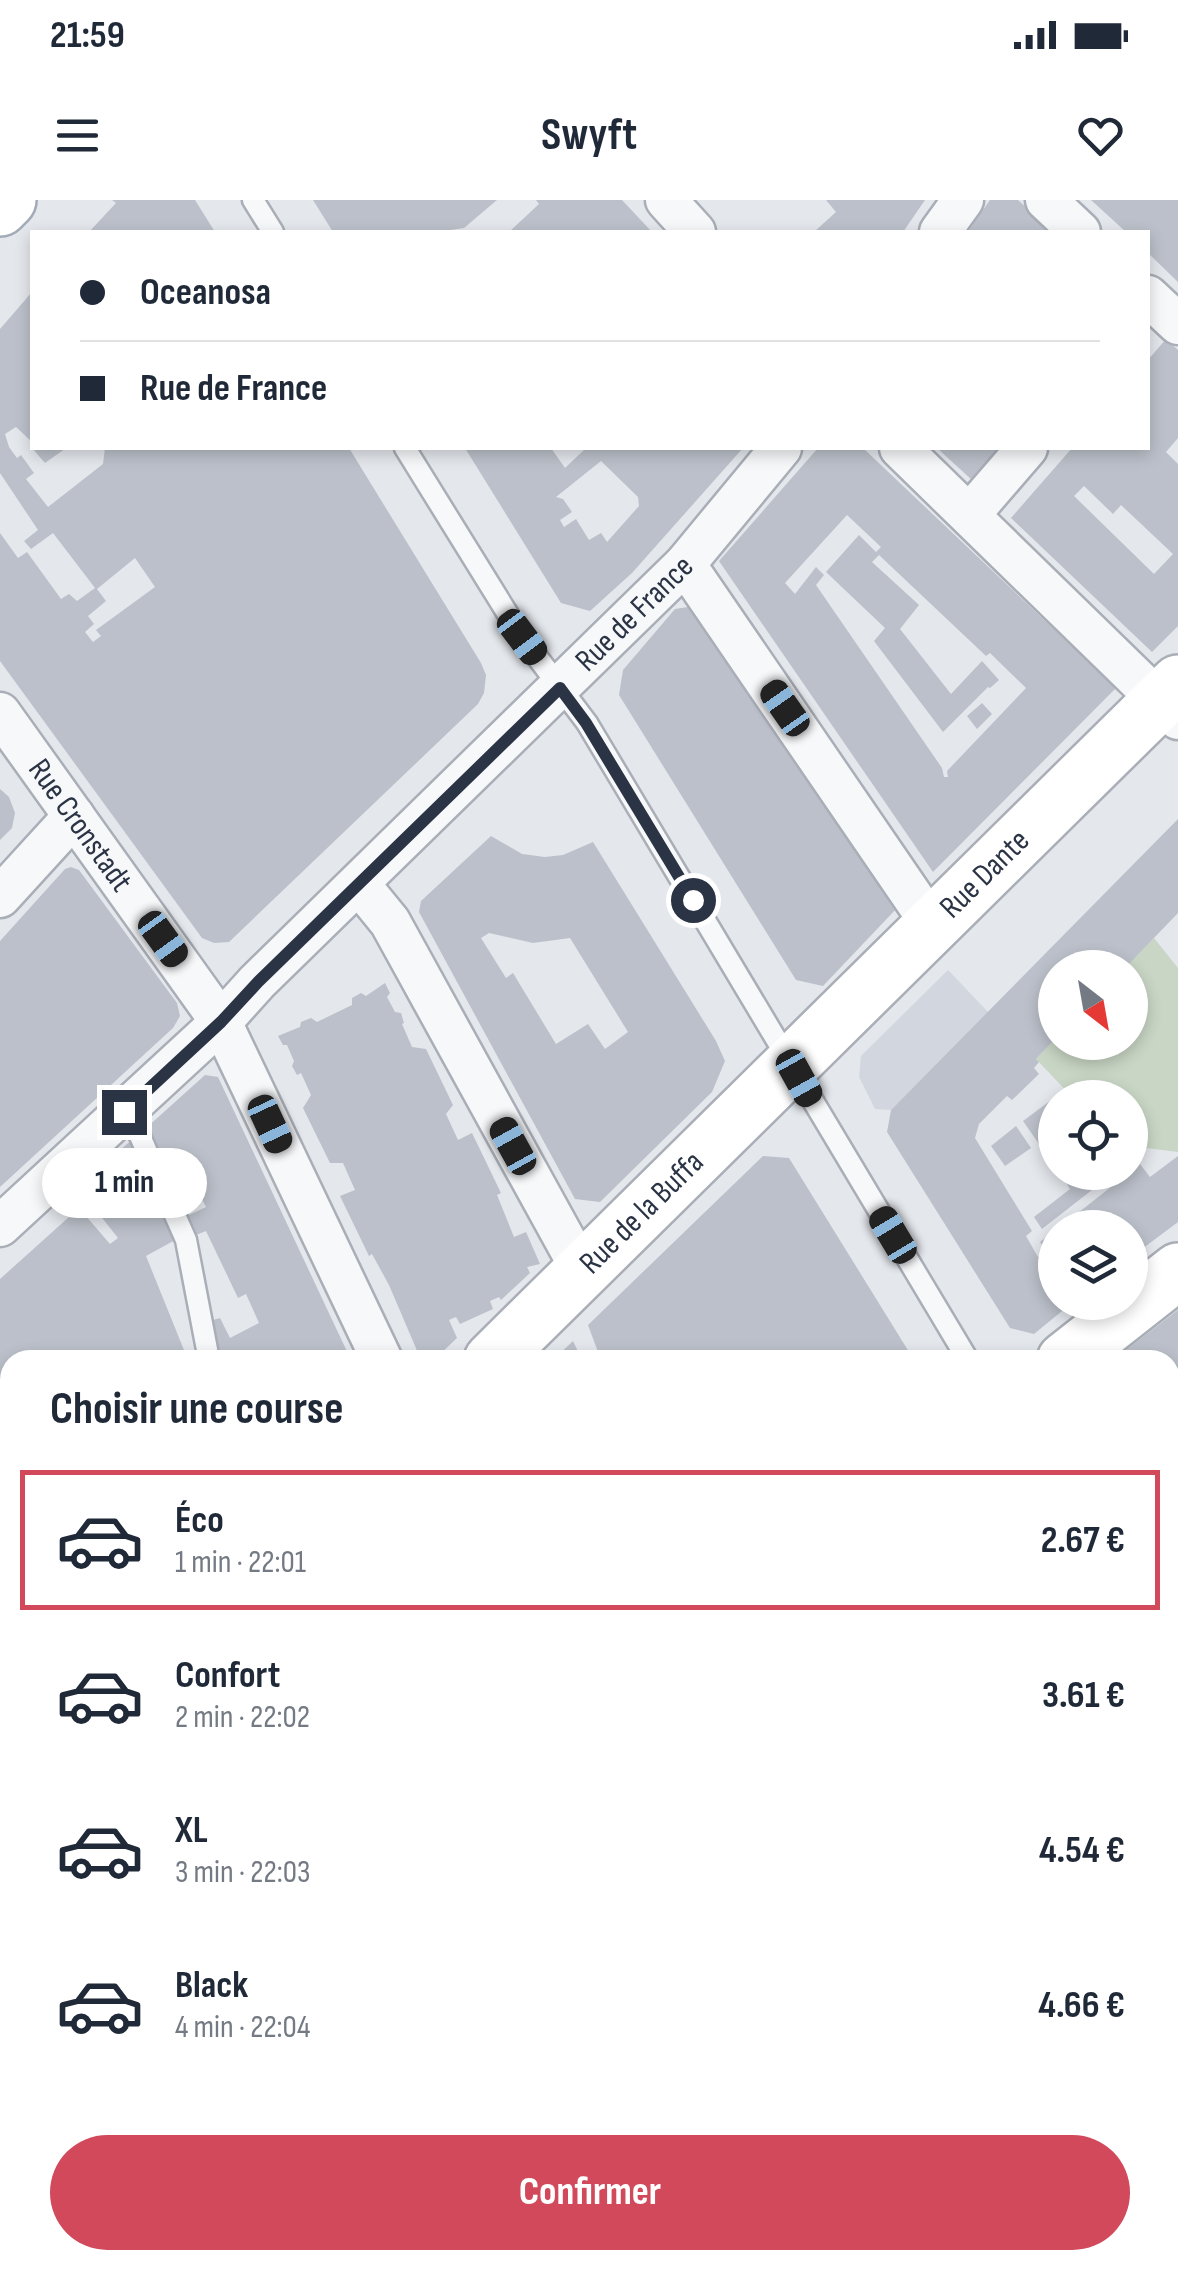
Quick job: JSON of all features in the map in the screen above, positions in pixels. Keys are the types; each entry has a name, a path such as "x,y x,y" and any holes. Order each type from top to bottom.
{"street":[{"path":"0,208 8,200"},
{"path":"666,200 693,230"},
{"path":"941,230 963,200"},
{"path":"1046,200 1078,230"},
{"name":"Rue de France","path":"0,1226 221,1022 685,564 779,450"},
{"path":"902,450 1172,701"},
{"path":"970,514 1025,450"},
{"path":"685,564 932,925"},
{"name":"Rue Dante","path":"792,1065 932,925 1172,701"},
{"name":"Rue Cronstadt","path":"0,713 221,1022 377,1350"},
{"path":"0,897 74,816"},
{"path":"359,884 390,922 581,1270"},
{"name":"Rue de la Buffa","path":"502,1350 792,1065"},
{"path":"1078,1350 1178,1271"}],"lane":[{"path":"252,200 271,230"},
{"path":"406,450 522,637 586,723 962,1350"},
{"path":"124,1112 140,1136 186,1240 207,1350"}],"shaded area":[{"path":"948,970 988,1012 891,1110 875,1109 859,1077 861,1056"}],"green space":[{"path":"1154,938 1178,968 1178,1152 1148,1148 1148,1080 1056,1080 1036,1059 1148,1060 1148,950 1142,950"}],"building":[{"path":"112,200 195,200 214,230 91,230 116,203"},
{"path":"313,200 497,200 464,228 332,230"},
{"path":"536,200 622,200 650,230 511,230 539,204"},
{"path":"826,200 925,200 904,230 816,230 836,212"},
{"path":"990,200 1018,200 1051,230 969,230"},
{"path":"1091,200 1178,200 1178,282 1150,255 1150,230 1124,230"},
{"path":"30,294 30,440 16,427 5,434 17,458 21,455 34,473 26,479 48,507 103,464 105,450 350,450 481,663 486,675 484,693 478,704 229,942 214,943 202,938 0,661 0,533 18,558 27,552 61,599 69,594 77,601 95,588 53,533 31,549 24,541 38,530 0,473 0,329","holes":["135,558 155,587 96,630 101,636 93,642 85,632 94,624 88,616 106,601 97,589"]},
{"path":"1166,339 1178,350 1178,438 1166,452 1178,464 1178,626 1152,652 1011,518 1070,450 1150,450 1150,358","holes":["1084,486 1113,514 1121,505 1173,554 1154,574 1074,496"]},
{"path":"34,450 63,450 45,463"},
{"path":"466,450 552,450 565,468 584,450 741,450 632,573 590,611 561,603","holes":["601,461 638,497 639,506 607,542 601,533 589,540 576,519 564,527 560,520 572,512 563,499 556,497"]},
{"path":"816,450 865,450 1116,688 933,872 719,561","holes":["847,515 881,547 876,552 859,535 826,572 885,628 874,641 943,732 999,680 982,661 951,694 900,629 919,605 872,562 879,555 986,656 990,653 1026,688 947,771 948,777 944,777 942,768 816,585 824,575 816,567 795,594 785,583"]},
{"path":"939,450 997,450 972,480"},
{"path":"688,607 897,908 823,986 796,980 619,695 623,670 675,609"},
{"path":"982,703 992,714 977,729 967,716"},
{"path":"0,789 9,797 15,813 12,828 0,840"},
{"path":"1178,819 1178,913 1142,950 1049,950"},
{"path":"491,836 522,854 545,857 563,855 593,842 716,1041 725,1061 712,1092 600,1202 575,1199 419,912 421,901","holes":["489,933 533,943 570,938 628,1032 605,1049 588,1024 556,1044 513,973 506,978 481,938"]},
{"path":"71,867 79,870 177,1003 180,1016 173,1028 0,1187 0,941"},
{"path":"1038,961 1039,1062 1034,1068 1039,1074 1012,1100 1007,1096 979,1124 975,1138 1032,1231 1026,1236 1038,1257 1038,1320 1051,1320 1034,1334 1010,1328 887,1132 891,1110"},
{"path":"385,983 390,993 387,997 395,1012 401,1013 412,1047 426,1049 453,1105 446,1114 458,1140 472,1133 501,1193 497,1195 514,1237 526,1232 540,1264 527,1267 530,1273 501,1300 499,1297 490,1301 493,1309 460,1324 456,1317 449,1320 457,1338 444,1350 417,1350 389,1285 372,1254 369,1256 340,1196 355,1190 343,1163 330,1163 303,1108 311,1095 301,1073 297,1075 292,1066 294,1061 287,1045 278,1036 300,1027 301,1022 311,1018 317,1022 352,1005 352,998 361,993 366,996"},
{"path":"205,1075 218,1077 346,1350 211,1350 206,1322 220,1318 230,1338 259,1323 246,1294 238,1298 206,1231 191,1237 180,1212 186,1209 189,1215 206,1207 187,1169 166,1177 145,1129"},
{"path":"1038,1110 1038,1143 1023,1121"},
{"path":"1016,1126 1031,1148 1005,1166 991,1146"},
{"path":"133,1139 177,1239 146,1256 184,1350 0,1350 0,1279 79,1208 110,1244 118,1238 77,1186"},
{"path":"763,1156 789,1158 908,1350 597,1350 588,1325"},
{"path":"1178,1156 1178,1222 1148,1244 1148,1210 1082,1210 1107,1190 1148,1190 1148,1174 1150,1177"},
{"path":"1069,1190 1092,1190 1066,1210 1043,1210"},
{"path":"1178,1310 1178,1350 1126,1350"}],"route":[{"path":"124,1112 221,1022 560,688 586,723 693,900"}]}
